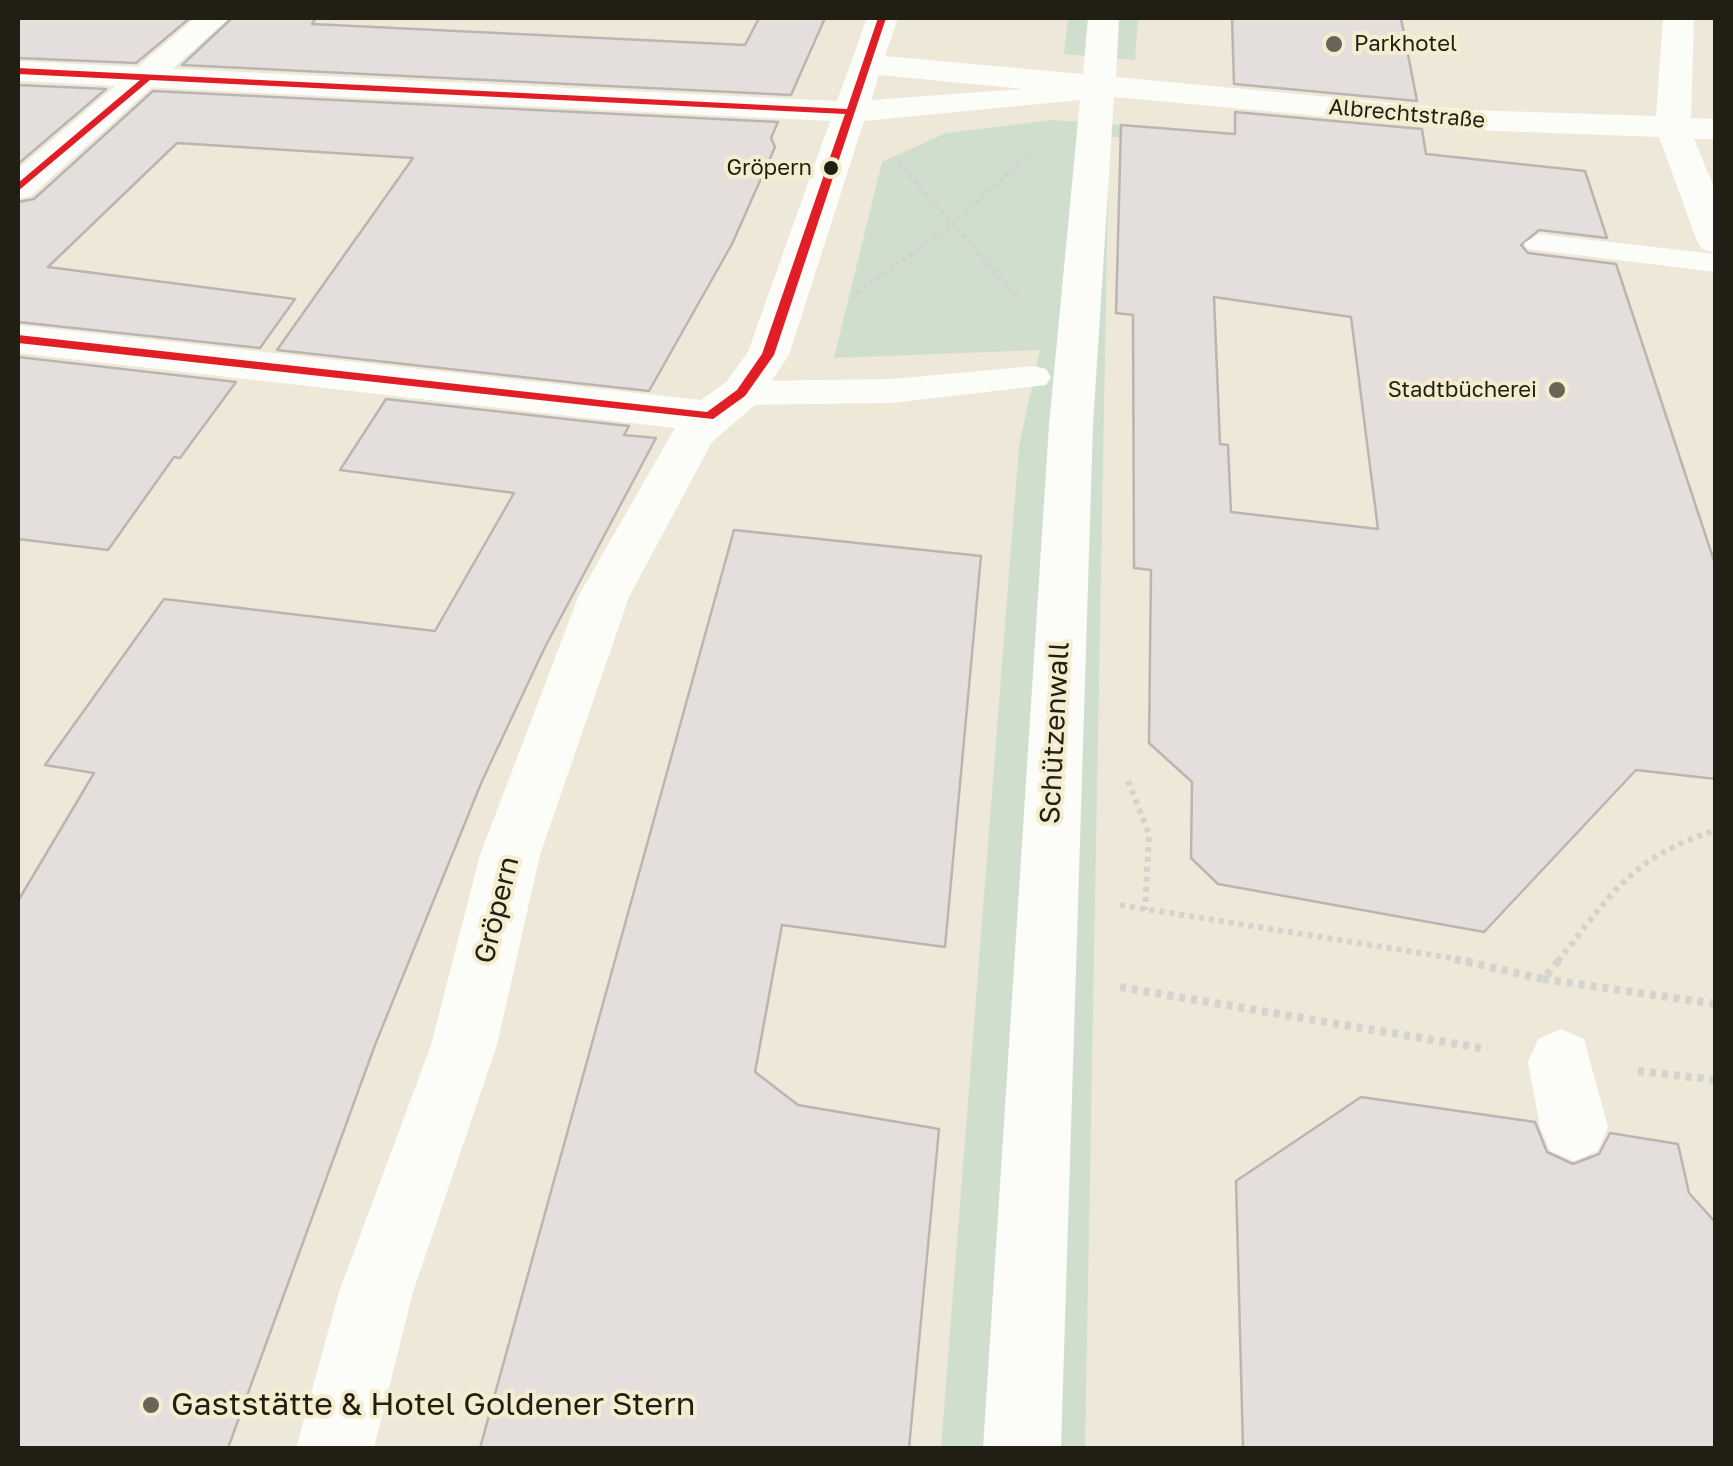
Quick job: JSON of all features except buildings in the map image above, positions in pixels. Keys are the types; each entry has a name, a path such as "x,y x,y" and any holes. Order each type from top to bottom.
{"street":[{"path":"18,188 214,18"},
{"name":"Gröpern","path":"335,1448 376,1292 464,1045 510,855 604,595 724,404 768,355 882,18"},
{"name":"Schützenwall","path":"1022,1448 1048,893 1056,370 1100,87 1104,18"},
{"path":"1680,18 1673,129 1716,241"},
{"name":"Albrechtstraße","path":"866,64 1470,120 1716,129"},
{"path":"18,71 851,112"},
{"name":"Albrechtstraße","path":"851,112 915,89 990,76"},
{"name":"Albrechtstraße","path":"851,112 1004,101 1100,87"},
{"path":"18,339 373,382 724,404"},
{"path":"1562,1062 1574,1127"}],"lane":[{"path":"1539,243 1716,263"},
{"path":"724,404 892,391 1056,370"}],"path":[{"path":"768,355 954,224 1100,87"},
{"path":"851,112 954,224 1056,370"},
{"path":"1543,979 1634,868 1676,843 1716,830"},
{"path":"1048,893 1488,964 1543,979 1716,1004"},
{"path":"1045,974 1562,1062"}],"green space":[{"path":"1068,18 1138,18 1135,60 1064,54"},
{"path":"1053,120 1135,126 1121,137 1109,137 1085,1448 941,1448 1019,446 1040,350 834,358 882,162 946,133"}],"transit line":[{"path":"18,339 709,416 741,393 768,355 882,18"},
{"path":"18,71 851,112"},
{"path":"18,188 147,78"}],"place":[{"name":"Parkhotel","path":"1334,44"},
{"name":"Gröpern","path":"831,168"},
{"name":"Stadtbücherei","path":"1557,390"},
{"name":"Gaststätte & Hotel Goldener Stern","path":"151,1405"}]}
